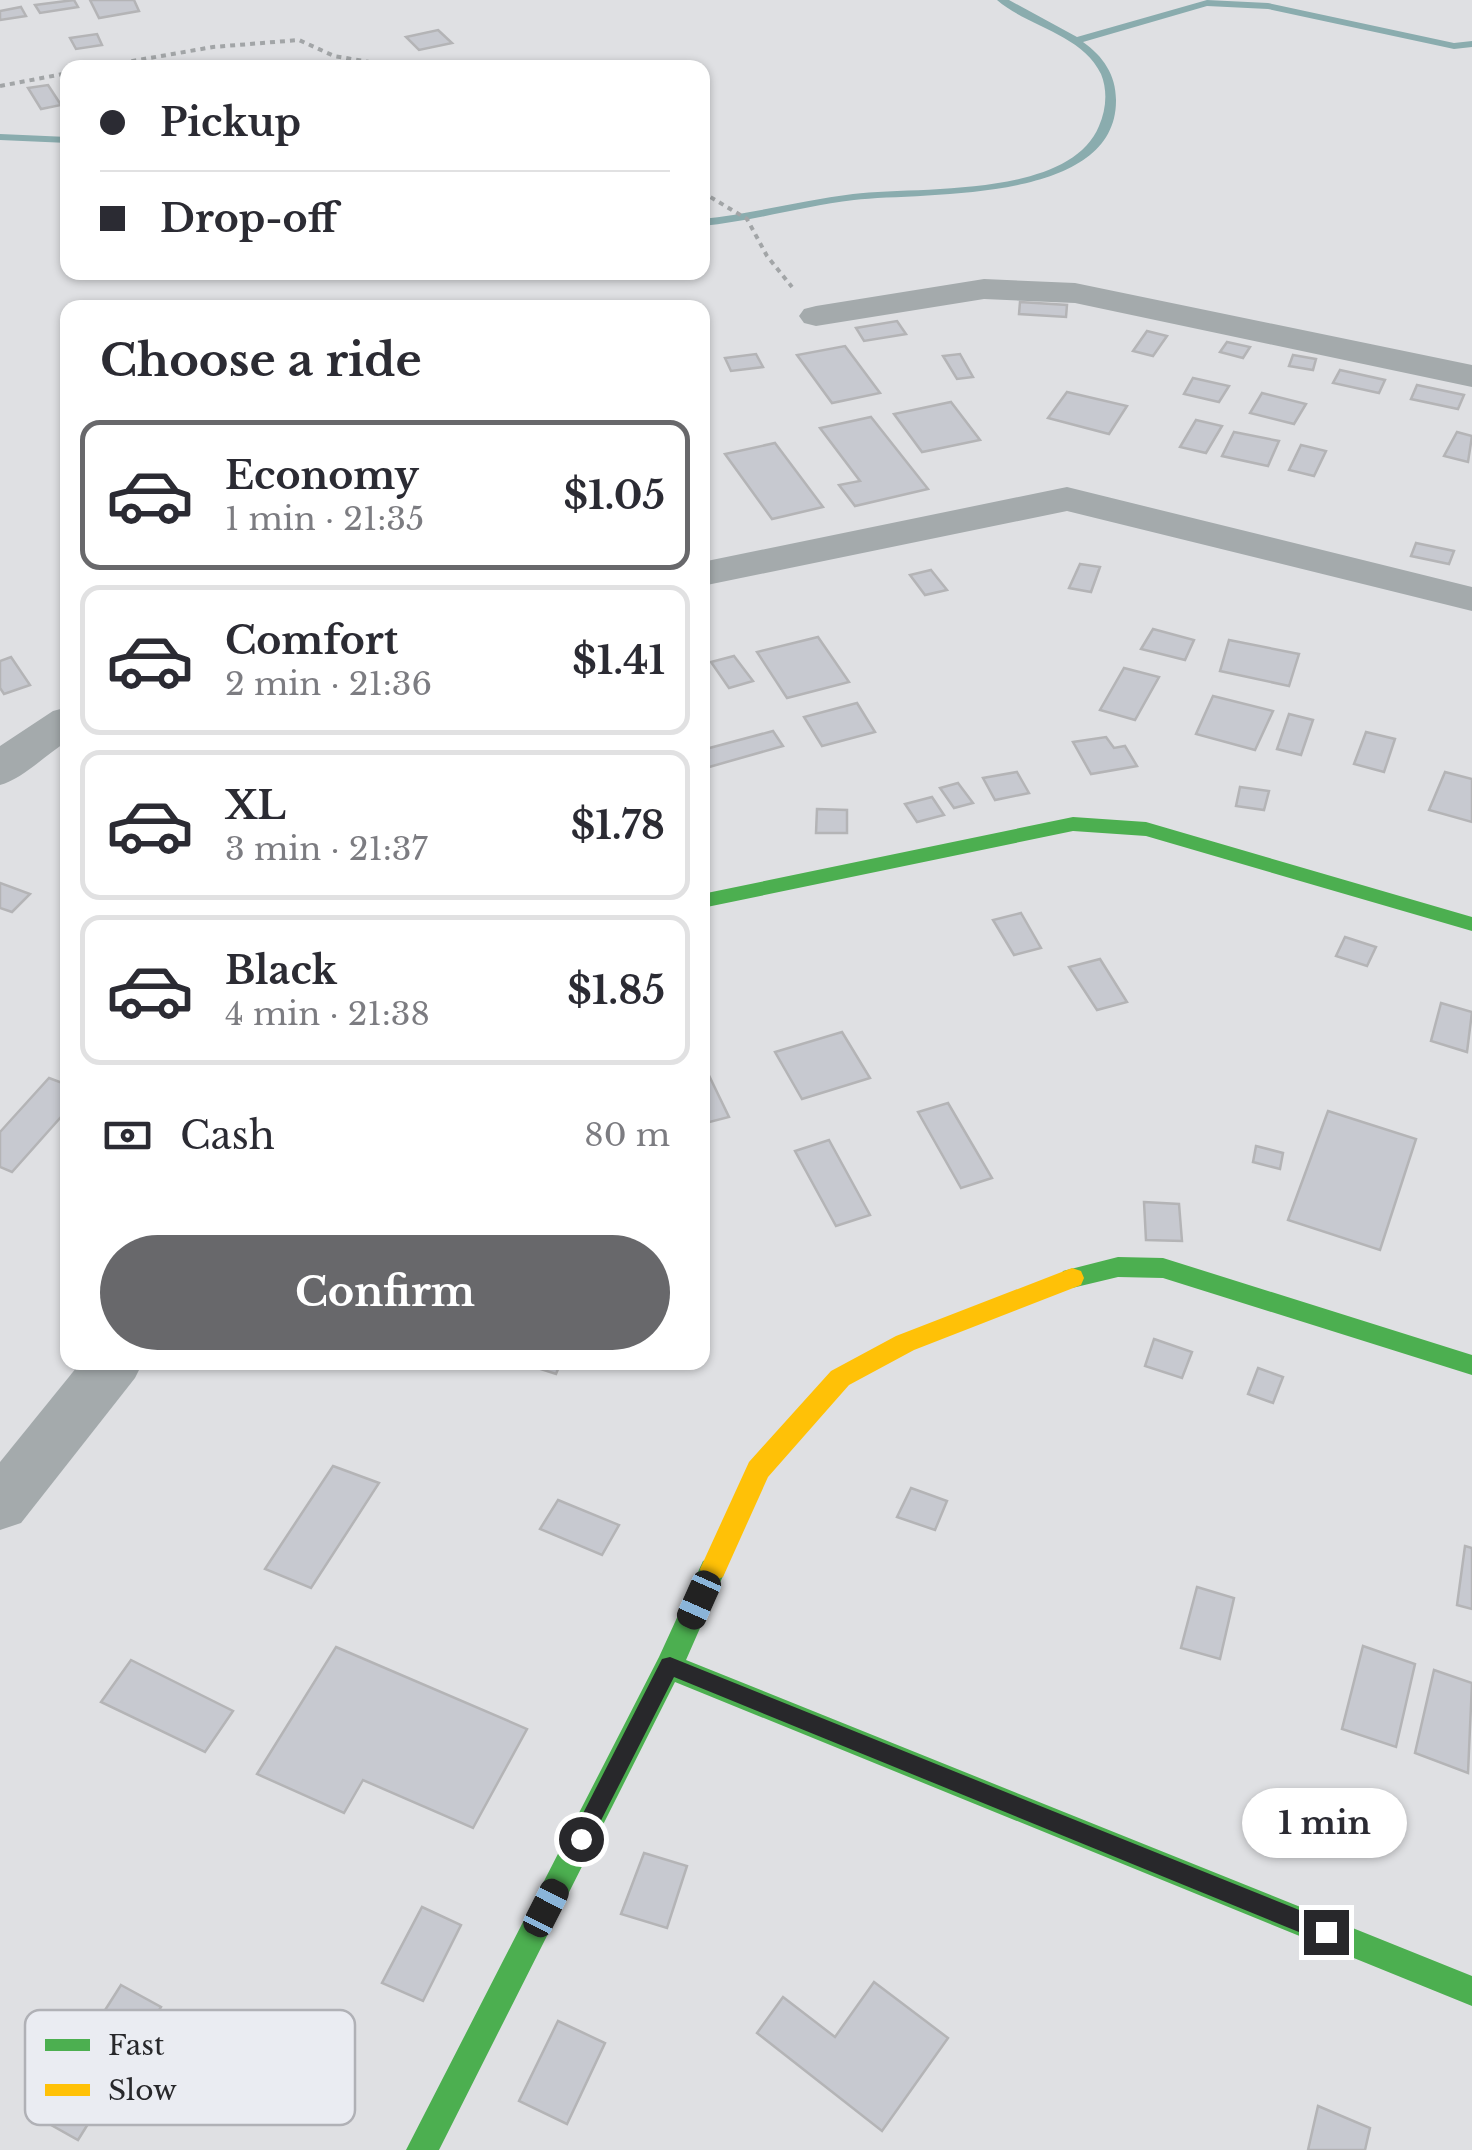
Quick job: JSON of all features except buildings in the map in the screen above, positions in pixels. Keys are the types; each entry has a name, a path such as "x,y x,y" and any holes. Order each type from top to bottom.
{"street":[{"path":"816,316 984,289 1075,293 1472,376"},
{"path":"710,572 1066,498 1472,599"},
{"path":"0,771 20,751 60,727"},
{"path":"710,895 1073,824 1099,823 1146,829 1472,924"},
{"path":"422,2150 670,1666 758,1470 840,1378 905,1344 1084,1272 1118,1266 1164,1268 1472,1364"},
{"path":"0,1505 109,1370"},
{"path":"670,1666 1472,1991"}],"path":[{"path":"138,60 213,47 298,40 334,56 358,60"},
{"path":"0,86 60,75"},
{"path":"710,197 748,219 766,256 816,316"}],"waterway":[{"path":"710,222 853,197 1002,185 1041,176 1074,162 1098,141 1110,112 1106,74 1098,61 1074,40 1002,0"},
{"path":"1076,41 1207,3 1268,6 1454,46 1472,44"},
{"path":"0,137 60,140"}],"traffic: fast":[{"path":"710,899 1073,824 1146,829 1472,924"},
{"path":"1072,1278 1118,1267 1163,1268 1472,1365"},
{"path":"422,2150 669,1666 713,1569"},
{"path":"669,1666 1472,1991"}],"traffic: slow":[{"path":"713,1569 758,1470 840,1378 905,1343 1072,1278"}],"route":[{"path":"581,1839 670,1666 1326,1932"}]}
